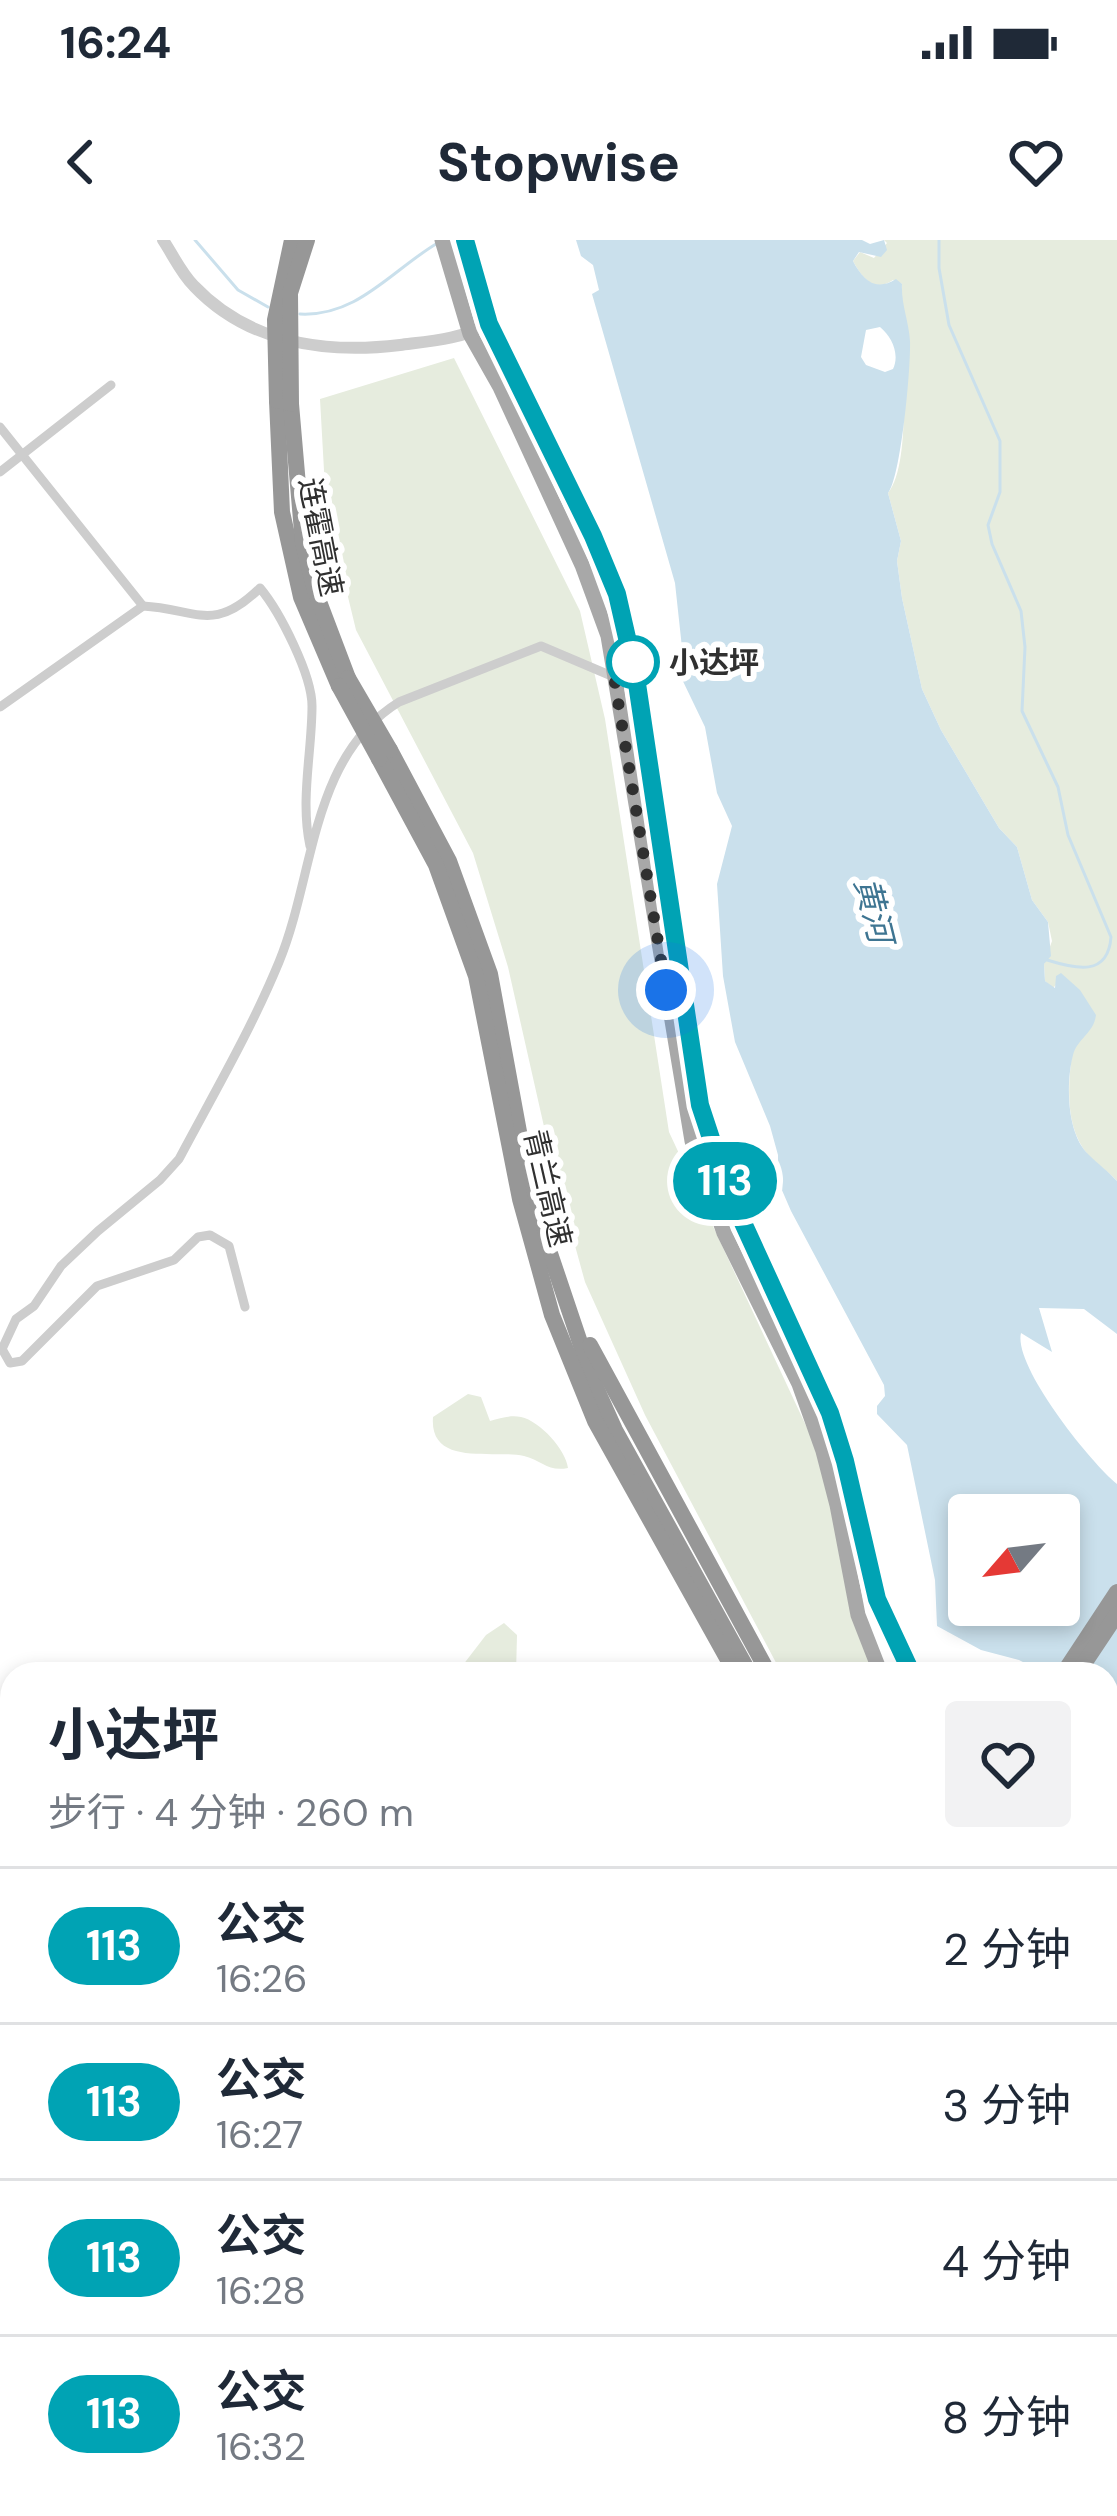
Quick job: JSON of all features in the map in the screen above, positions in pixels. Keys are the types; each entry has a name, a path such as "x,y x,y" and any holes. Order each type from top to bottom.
{"highway":[{"name":"连霍高速","path":"284,402 275,320 292,240"},
{"name":"连霍高速","path":"307,240 290,292 282,512 301,597 385,755"},
{"name":"青兰高速","path":"385,755 449,861 490,974 531,1197 556,1274"},
{"name":"青兰高速","path":"385,755 436,866 476,976 520,1199 552,1315 595,1420 728,1662"},
{"path":"556,1274 615,1430 743,1662"},
{"path":"556,1274 617,1400 763,1662"},
{"path":"1071,1662 1117,1592"},
{"path":"1086,1662 1117,1615"}],"main road":[{"path":"442,240 470,334 500,387 582,565 608,636 692,1141 724,1233 807,1407 837,1504 858,1616 876,1662"},
{"path":"465,240 489,324 602,555 623,614 700,1105 728,1190 830,1413 877,1599 906,1662"}],"street":[{"path":"163,240 190,283 211,303 267,337 353,349 470,334 489,324"},
{"path":"0,472 111,385"},
{"path":"0,427 143,606 211,616 231,613 260,588 269,600 283,622 313,700 306,829 311,851"},
{"path":"0,707 143,606"},
{"path":"245,1307 230,1246 210,1235 198,1238 173,1260 97,1286 22,1361 10,1364 2,1349 16,1319 34,1306 62,1267 178,1159 280,959 341,759 380,714 399,702 541,646 614,677 636,677"}],"shaded area":[{"path":"884,240 1117,240 1117,1181 1088,1155 1072,1120 1070,1078 1082,995 1057,984 1053,988 1045,981 1044,964 1052,941 1048,922 1032,900 1017,847 999,828 922,689 902,598 897,561 901,541 888,493 896,476 904,425 902,284 893,280 874,284 853,261 860,252 874,258 887,243"},
{"path":"454,358 580,611 605,719 669,1132 815,1445 871,1662 776,1662 645,1415 585,1282 508,967 473,853 356,630 326,506 320,399"},
{"path":"468,1394 481,1397 490,1421 517,1416 536,1424 557,1445 568,1468 512,1454 466,1453 441,1444 433,1417"},
{"path":"504,1623 517,1635 516,1662 465,1662 486,1635"}],"water":[{"name":"黄河","path":"576,240 862,240 870,244 884,240 887,250 881,257 859,252 853,261 870,282 896,279 902,284 909,373 901,445 888,493 901,541 897,561 902,598 922,689 999,828 1017,847 1032,900 1048,922 1051,956 1044,964 1045,981 1055,988 1061,973 1080,990 1096,1015 1073,1055 1070,1107 1081,1146 1117,1181 1117,1334 1084,1309 1039,1308 1052,1352 1021,1333 1022,1348 1041,1389 1089,1456 1117,1484 1117,1662 1023,1662 981,1650 937,1626 935,1580 907,1445 877,1414 884,1385 791,1211 778,1181 778,1155 770,1126 735,1042 723,976 717,884 732,826 717,793 705,727 679,673 683,657 675,583 592,294 599,290 593,265 581,256","holes":["880,327 895,352 893,369 885,372 866,365 861,357 866,330"]}],"waterway":[{"path":"195,240 238,290 268,307"},
{"path":"939,240 949,325 1000,441 1000,492 988,525 1021,611 1025,647 1022,711 1058,787 1068,835 1111,937 1104,959 1089,967 1047,960"},
{"path":"300,314 320,313 356,300 436,244"}],"bus line":[{"name":"113","path":"465,240 489,324 617,594 636,677 700,1105 728,1190 830,1413 871,1580 906,1662"}],"place":[{"name":"小达坪","path":"633,662"}],"route":[{"path":"633,662 636,677 614,677 666,990"}]}
